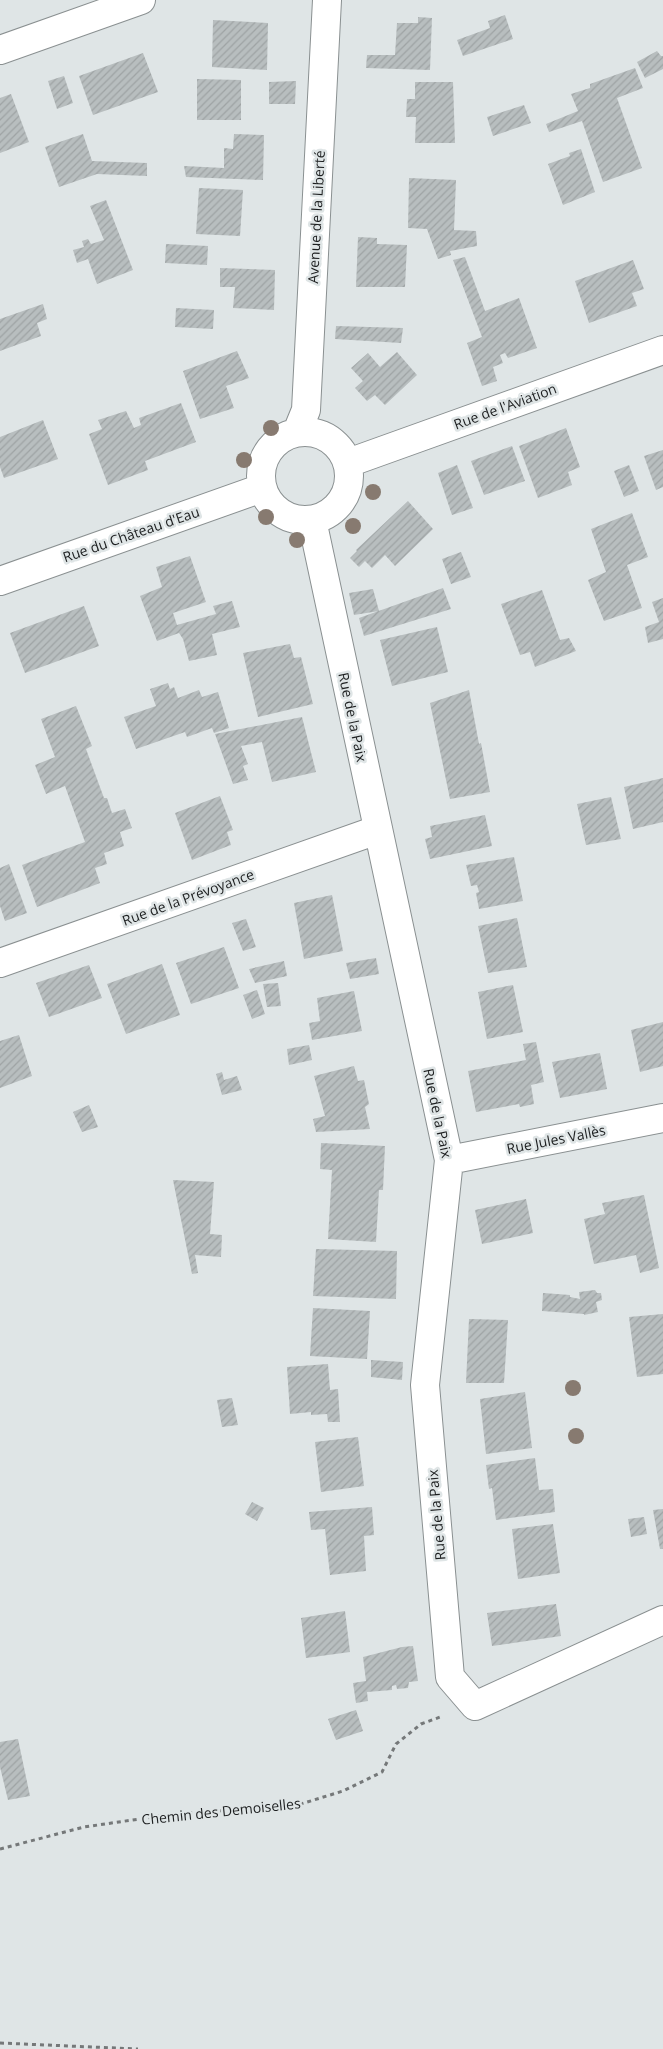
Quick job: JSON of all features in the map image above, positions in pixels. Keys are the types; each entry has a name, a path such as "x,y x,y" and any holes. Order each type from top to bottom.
{"street":[{"path":"0,50 112,5 141,0"},
{"name":"Avenue de la Liberté","path":"298,432 306,410 327,0"},
{"name":"Rue de l'Aviation","path":"348,463 663,350"},
{"path":"298,432 323,435 334,442 342,451 348,463 350,478 346,493 338,506 326,515 312,520 286,517 276,510 262,488 261,473 264,459 272,446 284,437 298,432"},
{"name":"Rue du Château d'Eau","path":"0,581 262,488"},
{"name":"Rue de la Paix","path":"312,520 449,1160 425,1385 450,1677 476,1706"},
{"name":"Rue de la Prévoyance","path":"0,963 377,830"},
{"name":"Rue Jules Vallès","path":"449,1160 663,1118"},
{"path":"476,1706 663,1620"}],"path":[{"name":"Chemin des Demoiselles","path":"0,1849 84,1827 181,1813 291,1807 343,1791 382,1772 396,1744 421,1724 476,1706"},
{"path":"0,2043 138,2049"}],"building":[{"path":"505,15 513,39 463,56 457,40 490,28 488,21"},
{"path":"418,17 432,18 430,70 366,68 367,55 395,55 397,23 418,23"},
{"path":"213,20 268,23 267,70 212,67"},
{"path":"657,51 663,56 663,69 645,78 637,62"},
{"path":"143,53 158,92 93,115 79,76"},
{"path":"635,68 643,88 617,98 642,168 603,182 582,121 549,132 546,124 578,111 571,94 590,88 590,84"},
{"path":"64,76 73,103 57,109 48,81"},
{"path":"197,79 241,80 241,120 197,120"},
{"path":"296,81 295,104 269,104 269,82"},
{"path":"415,82 453,82 455,143 415,143 416,117 406,117 407,99 415,99"},
{"path":"11,94 29,142 0,153 0,98"},
{"path":"524,105 531,123 493,136 487,117"},
{"path":"83,134 92,161 147,163 147,176 97,174 59,187 45,147"},
{"path":"234,134 264,135 263,180 186,177 184,166 224,168 224,148 233,149"},
{"path":"581,149 595,192 563,205 548,164 570,156 569,153"},
{"path":"409,178 456,180 454,230 476,231 477,246 450,251 451,255 438,259 427,229 408,228"},
{"path":"199,188 243,190 240,236 196,234"},
{"path":"106,200 133,270 97,284 88,259 77,263 73,250 84,247 82,241 88,239 91,244 104,240 90,206"},
{"path":"358,237 377,238 377,244 407,245 405,287 356,287"},
{"path":"166,244 208,246 207,265 165,263"},
{"path":"465,257 485,311 519,298 537,348 508,358 505,353 500,355 503,363 493,367 497,381 482,386 467,343 482,337 453,260"},
{"path":"633,260 644,289 632,293 637,306 589,323 575,281"},
{"path":"220,268 275,270 274,310 233,308 235,287 220,287"},
{"path":"43,304 47,319 37,323 41,336 0,351 0,319"},
{"path":"176,308 214,310 213,329 175,327"},
{"path":"336,326 403,328 401,343 335,339"},
{"path":"237,351 249,378 226,386 234,408 200,419 183,371"},
{"path":"397,352 417,375 385,405 375,395 367,401 355,388 363,381 351,368 368,353 380,367"},
{"path":"181,403 196,442 145,461 148,470 108,485 89,434 102,429 98,420 126,411 134,428 141,425 139,418"},
{"path":"43,420 58,459 4,478 0,467 0,437"},
{"path":"566,428 580,467 568,472 572,485 538,498 519,446"},
{"path":"512,446 525,481 484,495 471,461"},
{"path":"663,450 663,487 656,490 644,456"},
{"path":"457,465 473,508 452,515 438,473"},
{"path":"629,465 639,491 624,497 614,471"},
{"path":"408,501 433,529 395,566 385,555 372,568 365,561 359,567 350,558 356,550"},
{"path":"632,513 648,557 627,565 642,608 604,621 588,580 606,572 591,529"},
{"path":"461,552 471,577 451,584 442,559"},
{"path":"190,556 206,602 173,613 177,625 216,614 213,606 232,601 240,627 212,634 217,655 189,661 183,639 179,633 157,641 140,596 162,587 156,567"},
{"path":"443,588 451,609 364,636 359,618"},
{"path":"373,589 379,611 354,615 349,593"},
{"path":"542,590 560,640 569,638 576,651 535,667 530,652 520,655 501,604"},
{"path":"663,598 663,639 648,643 645,627 659,622 652,602"},
{"path":"84,606 99,646 25,673 10,633"},
{"path":"437,627 448,672 392,686 380,640"},
{"path":"290,644 294,658 301,657 313,704 258,717 243,653"},
{"path":"168,683 170,689 174,687 178,698 199,690 202,697 218,692 229,728 214,733 212,728 187,737 185,732 136,749 124,717 156,706 150,689"},
{"path":"469,690 490,792 450,799 430,703"},
{"path":"76,706 92,746 86,749 104,798 107,798 112,813 125,809 132,828 120,832 124,846 104,853 107,864 95,868 100,883 37,907 22,865 85,842 65,786 46,794 35,765 55,757 41,719"},
{"path":"302,717 316,772 272,782 262,742 241,746 248,764 243,766 248,780 233,784 215,734"},
{"path":"663,778 663,822 633,829 624,787"},
{"path":"220,796 233,830 227,832 231,845 192,860 175,813"},
{"path":"611,797 621,839 586,845 577,804"},
{"path":"485,815 492,846 430,859 425,839 432,837 430,826"},
{"path":"514,857 523,901 479,909 476,893 479,892 477,885 471,886 466,865"},
{"path":"9,864 27,913 5,921 0,906 0,868"},
{"path":"332,895 343,951 304,959 294,903"},
{"path":"517,918 527,967 488,973 478,926"},
{"path":"246,919 256,947 243,951 232,923"},
{"path":"224,947 239,988 191,1004 176,963"},
{"path":"376,958 379,974 350,979 346,963"},
{"path":"284,961 287,976 255,983 249,969"},
{"path":"162,964 180,1015 126,1034 107,984"},
{"path":"89,965 102,998 49,1017 36,983"},
{"path":"278,983 281,1006 267,1007 263,984"},
{"path":"513,985 523,1032 487,1039 478,992"},
{"path":"257,990 265,1014 252,1019 243,995"},
{"path":"354,991 362,1031 312,1040 309,1023 320,1021 317,998"},
{"path":"663,1022 663,1066 640,1072 631,1030"},
{"path":"19,1035 32,1076 0,1088 0,1041"},
{"path":"536,1042 544,1082 531,1085 534,1104 520,1107 519,1104 476,1112 468,1071 526,1060 523,1044"},
{"path":"309,1045 312,1060 289,1065 287,1049"},
{"path":"600,1053 607,1089 560,1098 552,1062"},
{"path":"354,1066 358,1081 364,1080 369,1104 365,1107 370,1129 316,1132 313,1119 325,1116 314,1076"},
{"path":"222,1072 224,1080 237,1076 242,1090 222,1095 216,1074"},
{"path":"89,1105 98,1127 82,1132 73,1112"},
{"path":"321,1143 385,1146 383,1190 379,1190 376,1242 328,1239 332,1170 320,1169"},
{"path":"173,1180 214,1182 210,1234 222,1235 221,1257 195,1255 198,1273 192,1274"},
{"path":"644,1195 659,1268 640,1273 636,1255 594,1264 584,1219 605,1214 602,1203"},
{"path":"526,1199 533,1233 482,1244 475,1210"},
{"path":"316,1249 397,1251 396,1299 313,1296"},
{"path":"595,1290 597,1293 601,1293 602,1300 596,1302 598,1312 584,1315 542,1311 543,1293 570,1295 570,1297 580,1299 579,1292"},
{"path":"313,1308 370,1311 367,1359 310,1356"},
{"path":"663,1314 663,1374 637,1377 629,1317"},
{"path":"469,1319 508,1320 504,1383 466,1383"},
{"path":"371,1360 403,1362 402,1380 371,1377"},
{"path":"328,1364 330,1390 338,1389 340,1422 328,1422 327,1414 311,1415 311,1412 290,1414 287,1367"},
{"path":"525,1392 532,1448 486,1454 480,1399"},
{"path":"232,1398 238,1425 222,1427 217,1400"},
{"path":"358,1437 364,1486 321,1492 315,1442"},
{"path":"535,1458 539,1490 553,1489 555,1512 496,1520 492,1488 489,1489 486,1465"},
{"path":"252,1502 264,1508 257,1521 245,1514"},
{"path":"372,1507 374,1535 364,1536 366,1571 330,1575 325,1529 311,1530 309,1512"},
{"path":"663,1509 663,1549 660,1549 653,1510"},
{"path":"644,1517 647,1534 631,1537 628,1519"},
{"path":"553,1524 560,1573 518,1579 512,1529"},
{"path":"556,1604 561,1636 492,1646 487,1613"},
{"path":"345,1611 350,1652 306,1658 301,1618"},
{"path":"413,1646 418,1681 409,1682 408,1688 397,1689 396,1685 392,1686 392,1690 367,1692 368,1701 356,1703 353,1683 366,1681 363,1657"},
{"path":"356,1710 363,1731 336,1740 328,1719"},
{"path":"18,1739 30,1796 8,1800 0,1767 0,1742"}]}
